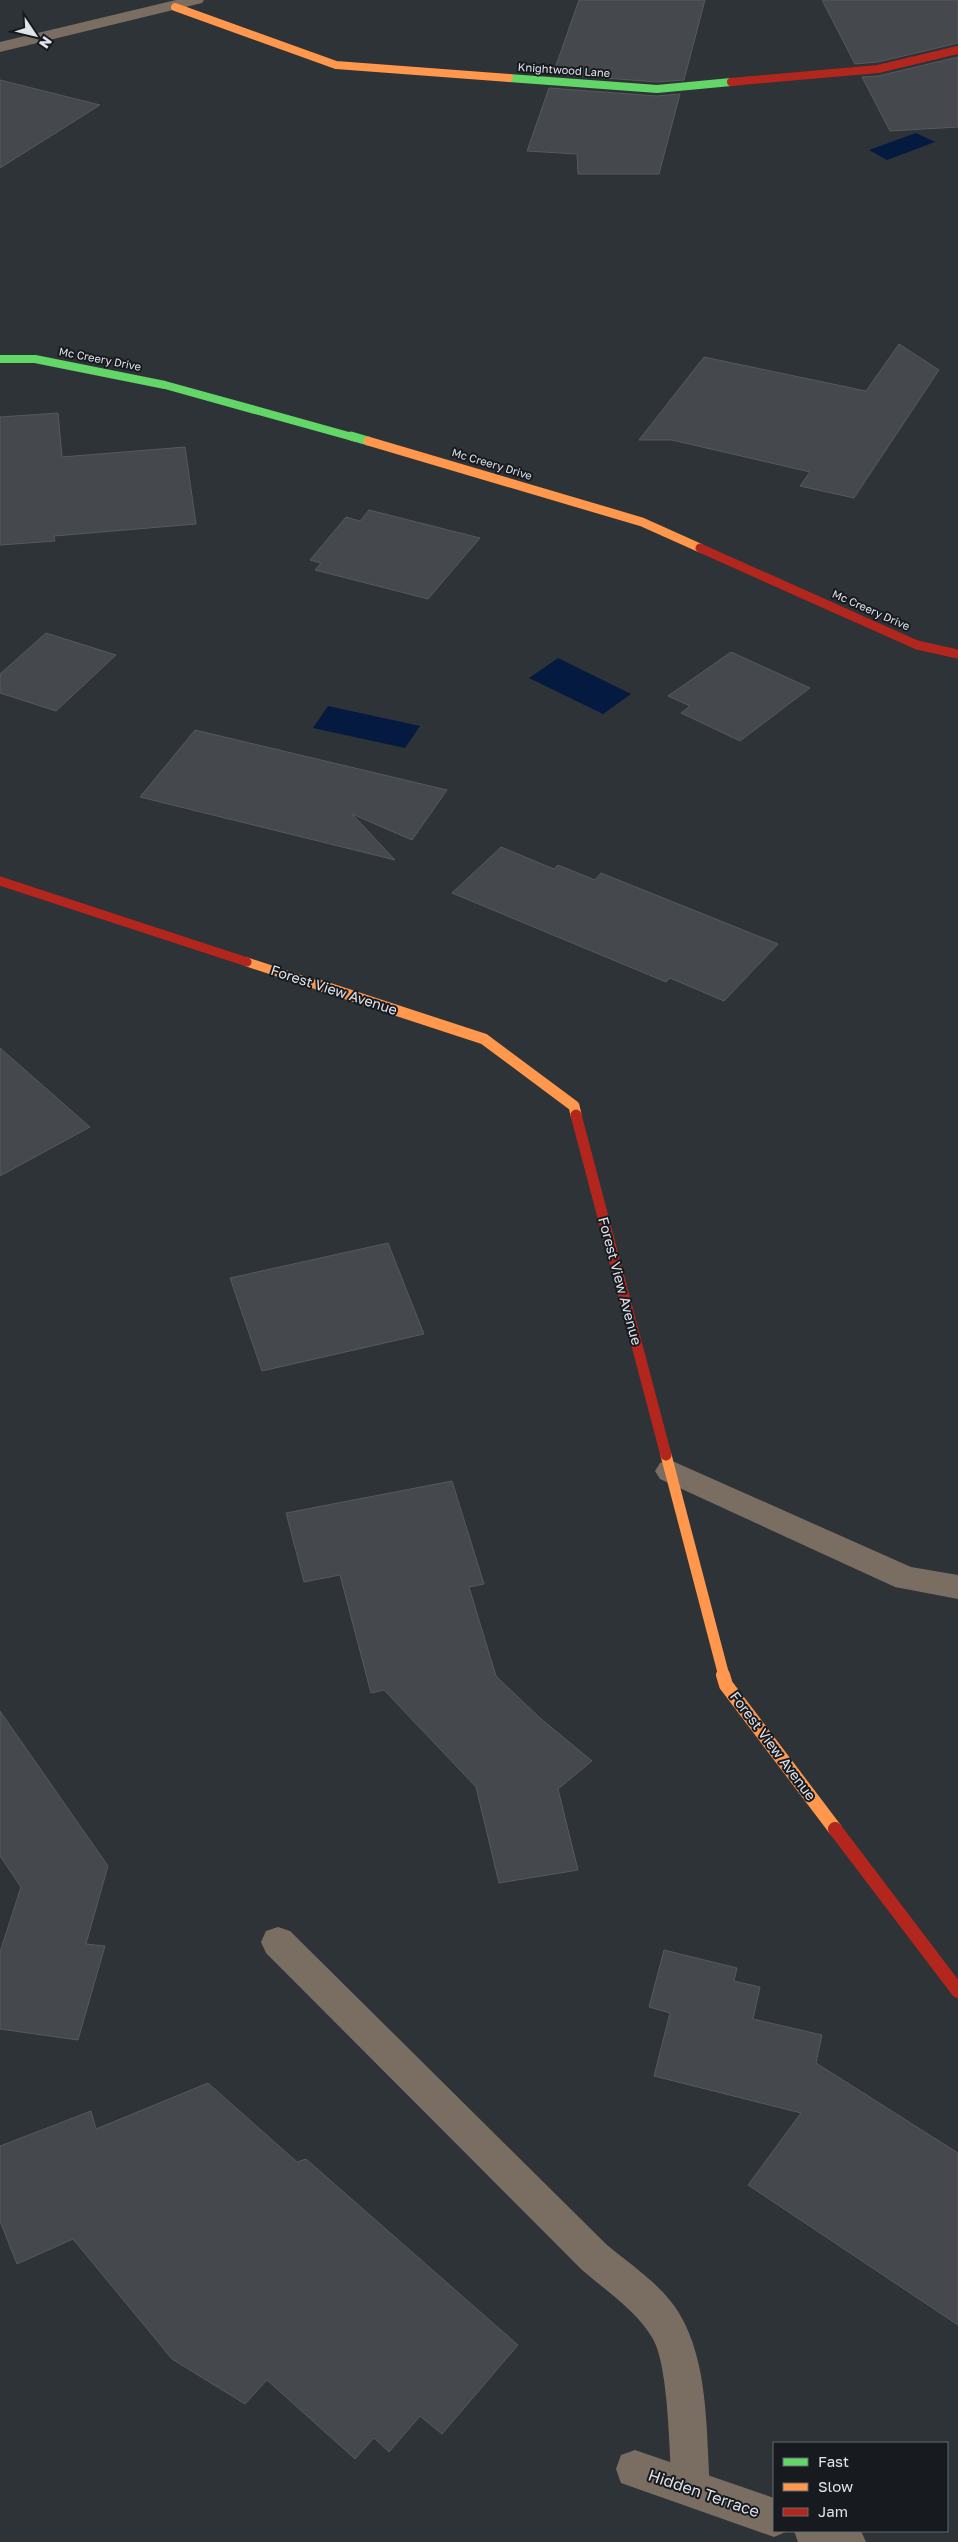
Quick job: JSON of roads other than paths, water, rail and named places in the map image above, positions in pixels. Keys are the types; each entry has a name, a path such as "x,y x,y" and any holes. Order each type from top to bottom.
{"street":[{"path":"0,48 196,0"},
{"name":"Knightwood Lane","path":"175,6 336,65 657,90 878,69 958,50"},
{"name":"Mc Creery Drive","path":"0,359 35,359 165,385 446,463 642,522 918,644 958,654"},
{"name":"Forest View Avenue","path":"0,880 484,1039 574,1106 726,1685 958,1991"},
{"path":"670,1471 906,1578 958,1587"},
{"path":"278,1942 594,2257 637,2295 666,2326 680,2366 691,2488"},
{"name":"Hidden Terrace","path":"635,2469 773,2517"},
{"path":"816,2532 846,2542"}],"water":[{"path":"916,133 935,142 887,160 869,150"},
{"path":"558,658 631,694 603,714 529,678"},
{"path":"328,706 420,726 405,748 313,728"}]}
